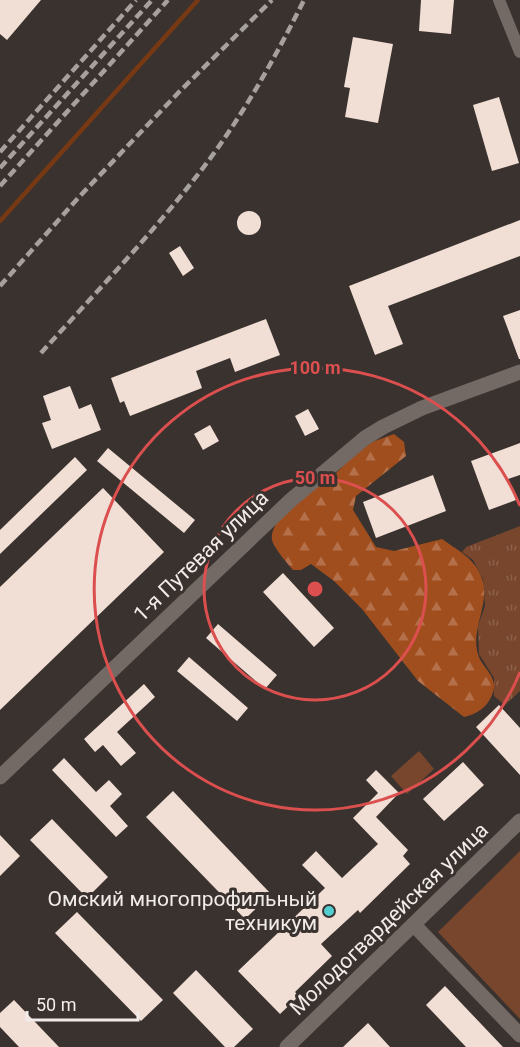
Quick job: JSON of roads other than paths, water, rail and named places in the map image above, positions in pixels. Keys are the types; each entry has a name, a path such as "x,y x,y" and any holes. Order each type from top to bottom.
{"street":[{"path":"500,0 520,52"},
{"name":"1-я Путевая улица","path":"0,777 291,500 365,438 383,426 422,408 520,372"},
{"name":"Молодогвардейская улица","path":"287,1047 520,821"},
{"path":"414,925 520,1035"}],"waterway":[{"path":"0,221 198,0"}],"railway":[{"path":"0,152 136,0"},
{"path":"0,168 152,0"},
{"path":"0,186 168,0"},
{"path":"0,286 79,197 179,92 272,0"},
{"path":"41,353 148,234 209,160 236,122 260,82 304,0"}],"place":[{"name":"Омский многопрофильный техникум","path":"329,911"}]}
